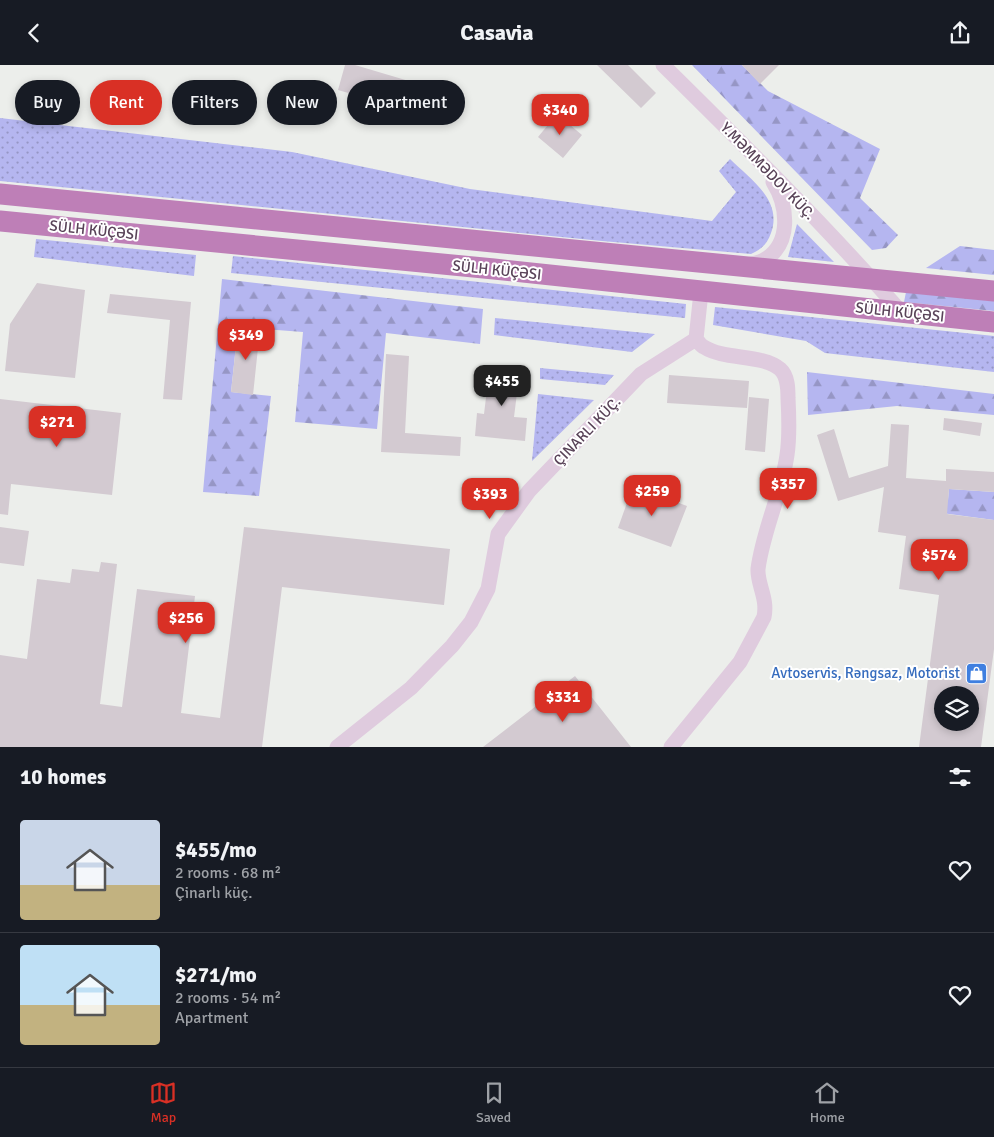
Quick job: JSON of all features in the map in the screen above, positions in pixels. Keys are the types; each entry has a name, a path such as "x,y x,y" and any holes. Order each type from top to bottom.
{"highway":[{"name":"SÜLH KÜÇƏSI","path":"0,194 994,291"},
{"name":"SÜLH KÜÇƏSI","path":"0,221 474,267 994,322"}],"street":[{"name":"Y.MƏMMƏDOV KÜÇ.","path":"663,65 762,163 901,312"},
{"path":"740,267 763,261 772,254 783,234 786,219 784,206 779,191 762,163"},
{"path":"696,339 701,292"},
{"path":"337,747 411,688 452,646 471,623 488,589 498,534 529,491 641,374 696,339"},
{"path":"671,747 740,662 764,617 766,609 765,598 758,571 787,456 790,424 788,382 781,370 766,362 722,353 704,347 696,339"}],"green space":[{"path":"692,65 742,65 768,91 880,149 860,198 898,235 886,248 872,250"},
{"path":"0,118 15,120 15,125 60,125 292,152 470,189 712,221 736,192 719,171 730,159 755,183 769,200 774,221 766,243 751,254 0,181"},
{"path":"797,224 834,262 788,257"},
{"path":"36,239 196,255 194,276 34,257"},
{"path":"960,246 994,250 994,275 926,268"},
{"path":"233,256 686,304 685,318 231,273"},
{"path":"222,279 483,309 480,344 386,333 377,429 295,422 303,332 238,327 231,392 271,396 259,496 203,492"},
{"path":"906,292 994,301 994,311 904,302"},
{"path":"715,307 994,336 994,372 825,353 806,341 713,325"},
{"path":"495,318 655,334 632,352 494,335"},
{"path":"540,368 614,375 605,385 540,379"},
{"path":"807,372 994,394 994,415 897,406 808,415"},
{"path":"538,394 594,400 532,461"},
{"path":"949,489 994,492 994,520 882,505 948,500"}],"building":[{"path":"345,65 355,65 405,80 347,80 347,93 338,90"},
{"path":"597,65 628,65 656,93 641,108"},
{"path":"742,65 779,65 760,84"},
{"path":"557,114 582,135 563,158 538,137"},
{"path":"37,283 85,290 75,378 5,371 10,324"},
{"path":"110,294 191,302 182,400 163,399 170,320 107,313"},
{"path":"238,327 260,329 253,395 231,392"},
{"path":"386,354 409,356 405,433 461,437 460,456 381,452"},
{"path":"490,365 520,369 514,417 527,418 525,441 475,436 477,413 484,414"},
{"path":"669,375 749,381 747,408 667,403"},
{"path":"749,397 769,399 765,452 745,450"},
{"path":"0,399 121,413 112,495 11,484 8,515 0,514"},
{"path":"944,418 982,423 980,436 943,430"},
{"path":"891,424 909,425 906,478 946,481 946,469 994,472 994,492 949,489 947,514 994,520 994,649 981,747 919,747 939,595 899,589 906,536 878,532 884,487 838,501 817,435 834,429 849,478 888,466"},
{"path":"633,486 687,506 671,547 618,528"},
{"path":"0,527 29,531 24,566 0,563"},
{"path":"244,527 450,549 444,605 282,587 262,747 0,747 0,655 27,659 37,579 70,583 72,569 99,572 101,562 117,564 100,704 122,707 137,589 195,596 181,713 220,718"},
{"path":"575,676 631,747 483,747"}],"place":[{"name":"Avtoservis, Rəngsaz, Motorist","path":"976,673"}]}
